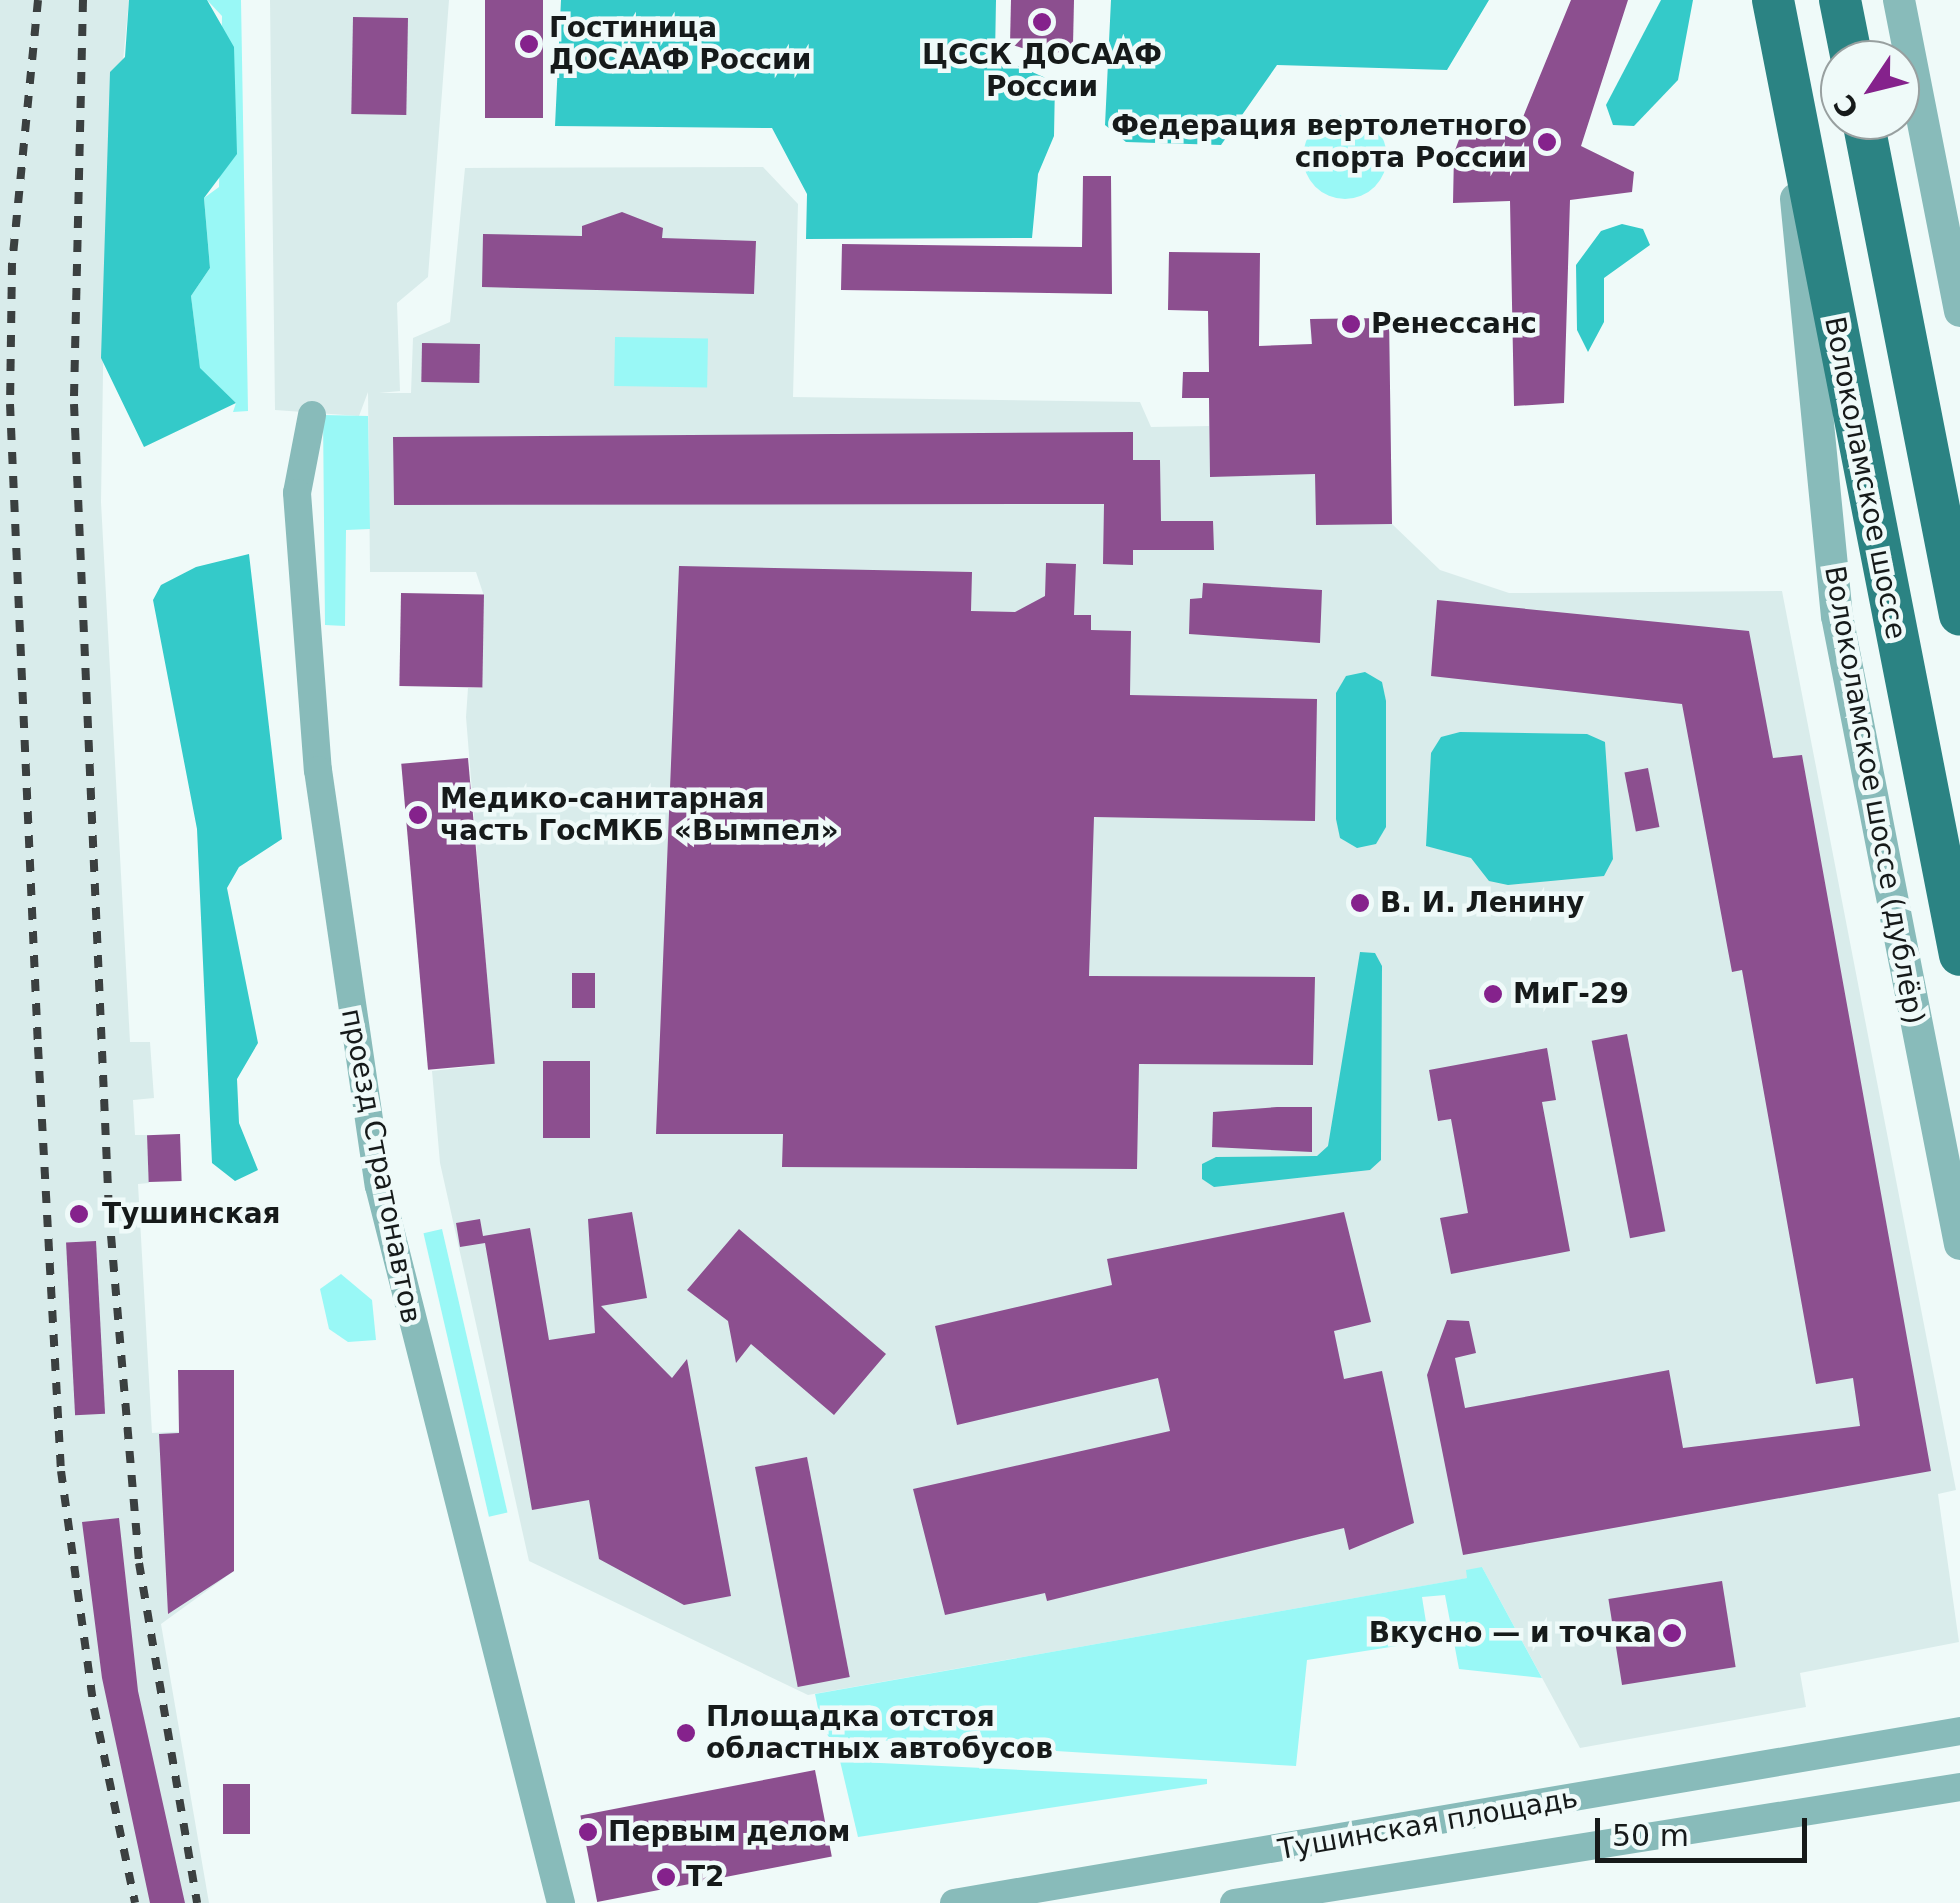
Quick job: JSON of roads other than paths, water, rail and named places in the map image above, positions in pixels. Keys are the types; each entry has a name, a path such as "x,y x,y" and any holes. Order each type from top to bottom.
{"main road":[{"name":"Волоколамское шоссе","path":"1773,0 1960,955"},
{"path":"1840,0 1848,40"},
{"path":"1867,140 1958,604"}],"street":[{"path":"1899,0 1960,310"},
{"name":"Волоколамское шоссе (дублёр)","path":"1792,104 1800,287 1837,616 1960,1244"},
{"name":"проезд Стратонавтов","path":"312,414 297,493 318,770 379,1186 561,1903"},
{"name":"Тушинская площадь","path":"954,1903 1960,1731"},
{"name":"Тушинская площадь","path":"1234,1903 1960,1787"}],"railway":[{"path":"38,0 12,263 10,404 38,1047 61,1471 94,1708 135,1903"},
{"path":"83,0 74,404 109,1212 139,1563 197,1903"}],"place":[{"name":"ЦССК ДОСААФ России","path":"1042,22"},
{"name":"Гостиница ДОСААФ России","path":"529,44"},
{"name":"Федерация вертолетного спорта России","path":"1547,142"},
{"name":"Ренессанс","path":"1351,324"},
{"name":"Медико-санитарная часть ГосМКБ «Вымпел»","path":"418,815"},
{"name":"В. И. Ленину","path":"1360,903"},
{"name":"МиГ-29","path":"1493,994"},
{"name":"Тушинская","path":"79,1214"},
{"name":"Вкусно — и точка","path":"1672,1633"},
{"name":"Площадка отстоя областных автобусов","path":"686,1733"},
{"name":"Первым делом","path":"588,1832"},
{"name":"T2","path":"666,1877"}]}
